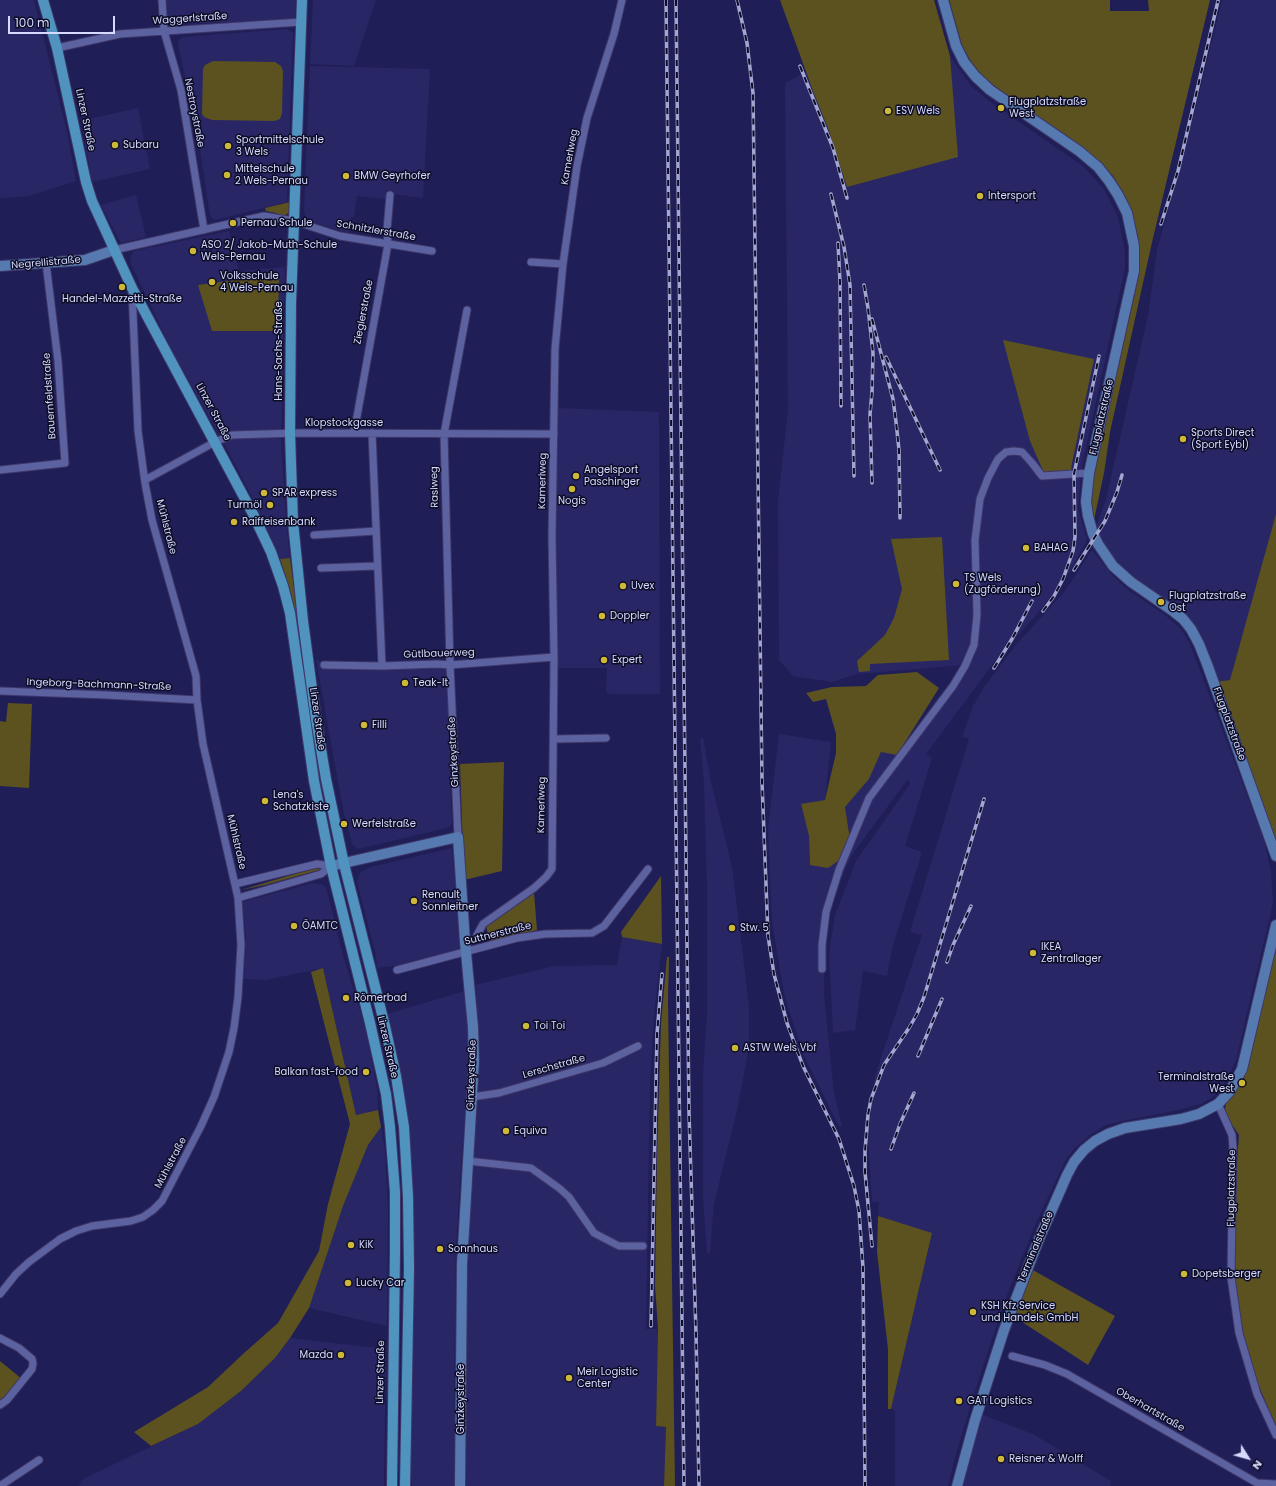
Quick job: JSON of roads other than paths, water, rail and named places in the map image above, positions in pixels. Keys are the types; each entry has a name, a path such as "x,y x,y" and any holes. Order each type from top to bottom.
{"main road":[{"name":"Linzer Straße","path":"43,0 57,48 86,182 92,201 132,288 253,514 271,552 283,586 290,613 314,781 331,866 386,1094 395,1192 392,1486"},
{"name":"Hans-Sachs-Straße","path":"296,559 293,522 290,433 291,303 302,0"},
{"name":"Linzer Straße","path":"296,559 316,719 326,779 344,864 385,1026 396,1076 404,1127 408,1197 409,1260 405,1486"}],"street":[{"name":"Nestroystraße","path":"162,0 164,31 181,90 204,230"},
{"name":"Kamerlweg","path":"477,935 483,924 534,888 552,869 554,657 552,602 555,349 563,264 587,118 614,34 622,0"},
{"name":"Flugplatzstraße","path":"943,0 956,46 964,62 975,76 990,90 1079,151 1098,167 1118,195 1127,213 1134,246 1134,271 1089,473 1086,502 1088,516 1093,534 1104,554 1121,573 1183,619 1191,629 1199,644 1276,856"},
{"name":"Waggerlstraße","path":"57,48 120,34 301,22"},
{"name":"Zieglerstraße","path":"354,433 388,244 386,230 390,195"},
{"path":"114,250 264,216 294,221"},
{"name":"Schnitzlerstraße","path":"294,221 340,236 432,251"},
{"name":"Negrellistraße","path":"0,266 85,260 114,250"},
{"name":"Bauernfeldstraße","path":"0,470 65,463 58,361 46,262"},
{"path":"531,262 563,264"},
{"name":"Mühlstraße","path":"0,1294 28,1262 60,1239 76,1231 92,1226 131,1221 142,1217 153,1210 162,1201 204,1120 222,1076 234,1028 242,945 238,898 203,744 197,700 196,676 152,520 145,480 138,431 132,288"},
{"name":"Raslweg","path":"450,665 444,434 466,310"},
{"name":"Klopstockgasse","path":"145,480 215,442 232,435 290,433 554,434"},
{"path":"372,433 382,666"},
{"path":"822,969 822,944 826,912 839,870 869,798 953,686 965,666 974,645 977,615 975,540 980,499 988,478 998,459 1006,452 1022,452 1042,476 1089,473"},
{"path":"314,535 376,531"},
{"path":"321,568 377,566"},
{"name":"Gütlbauerweg","path":"324,665 450,665 554,657"},
{"name":"Ginzkeystraße","path":"450,665 458,837 473,1027 474,1061 462,1264 460,1486"},
{"name":"Ingeborg-Bachmann-Straße","path":"0,692 107,695 197,700"},
{"path":"554,739 606,738"},
{"path":"235,884 317,864 331,866 344,864 458,837"},
{"path":"238,898 321,874 331,866"},
{"name":"Suttnerstraße","path":"397,970 517,938 545,934 592,933 604,926 648,869"},
{"path":"1218,1104 1235,1084 1242,1069 1276,925"},
{"name":"Lerschstraße","path":"472,1097 499,1093 603,1063 638,1046"},
{"name":"Flugplatzstraße","path":"1218,1104 1232,1135 1232,1277 1239,1333 1255,1387 1276,1435"},
{"name":"Terminalstraße","path":"957,1486 989,1374 1017,1293 1042,1232 1074,1162 1084,1150 1095,1141 1108,1134 1125,1128 1181,1119 1199,1114 1218,1104"},
{"path":"468,1161 531,1168 569,1197 594,1232 619,1246 643,1246"},
{"path":"0,1338 19,1348 32,1358 33,1363 32,1368 8,1400 0,1405"},
{"name":"Oberhartstraße","path":"1012,1356 1045,1365 1067,1374 1257,1483 1275,1483"},
{"path":"0,1486 39,1460"}],"railway":[{"path":"666,0 684,1486"},
{"path":"676,0 689,1113 699,1486"},
{"path":"737,0 747,43 753,93 762,782 768,936 774,974 787,1023 803,1066 839,1139 854,1186 859,1211 863,1268 865,1486"},
{"path":"1161,224 1178,171 1218,1"},
{"path":"800,66 833,148 847,198"},
{"path":"831,194 844,247 850,285 854,476"},
{"path":"838,243 840,282 841,406"},
{"path":"864,285 873,353 870,414 872,483"},
{"path":"872,319 893,399 899,450 900,518"},
{"path":"1043,611 1054,596 1063,579 1073,551 1075,537 1074,474 1099,356"},
{"path":"886,357 940,470"},
{"path":"1074,570 1105,521 1117,492 1122,475"},
{"path":"994,668 1012,639 1032,601"},
{"path":"872,1246 865,1172 865,1151 871,1099 884,1065 909,1028 924,997 984,799"},
{"path":"947,962 971,906"},
{"path":"651,1326 657,1034 662,974"},
{"path":"918,1056 942,999"},
{"path":"891,1149 914,1093"}],"place":[{"name":"Flugplatzstraße West","path":"1001,108"},
{"name":"ESV Wels","path":"888,111"},
{"name":"Subaru","path":"115,145"},
{"name":"Sportmittelschule 3 Wels","path":"228,146"},
{"name":"Mittelschule 2 Wels-Pernau","path":"227,175"},
{"name":"BMW Geyrhofer","path":"346,176"},
{"name":"Intersport","path":"980,196"},
{"name":"Pernau Schule","path":"233,223"},
{"name":"ASO 2/ Jakob-Muth-Schule Wels-Pernau","path":"193,251"},
{"name":"Volksschule 4 Wels-Pernau","path":"212,282"},
{"name":"Handel-Mazzetti-Straße","path":"122,287"},
{"name":"Sports Direct (Sport Eybl)","path":"1183,439"},
{"name":"Angelsport Paschinger","path":"576,476"},
{"name":"Nogis","path":"572,489"},
{"name":"SPAR express","path":"264,493"},
{"name":"Turmöl","path":"270,505"},
{"name":"Raiffeisenbank","path":"234,522"},
{"name":"BAHAG","path":"1026,548"},
{"name":"TS Wels (Zugförderung)","path":"956,584"},
{"name":"Uvex","path":"623,586"},
{"name":"Flugplatzstraße Ost","path":"1161,602"},
{"name":"Doppler","path":"602,616"},
{"name":"Expert","path":"604,660"},
{"name":"Teak-It","path":"405,683"},
{"name":"Filli","path":"364,725"},
{"name":"Lena's Schatzkiste","path":"265,801"},
{"name":"Werfelstraße","path":"344,824"},
{"name":"Renault Sonnleitner","path":"414,901"},
{"name":"ÖAMTC","path":"294,926"},
{"name":"Stw. 5","path":"732,928"},
{"name":"IKEA Zentrallager","path":"1033,953"},
{"name":"Römerbad","path":"346,998"},
{"name":"Toi Toi","path":"526,1026"},
{"name":"ASTW Wels Vbf","path":"735,1048"},
{"name":"Balkan fast-food","path":"366,1072"},
{"name":"Terminalstraße West","path":"1242,1083"},
{"name":"Equiva","path":"506,1131"},
{"name":"KiK","path":"351,1245"},
{"name":"Sonnhaus","path":"440,1249"},
{"name":"Dopetsberger","path":"1184,1274"},
{"name":"Lucky Car","path":"348,1283"},
{"name":"KSH Kfz Service und Handels GmbH","path":"973,1312"},
{"name":"Mazda","path":"341,1355"},
{"name":"Meir Logistic Center","path":"569,1378"},
{"name":"GAT Logistics","path":"959,1401"},
{"name":"Reisner & Wolff","path":"1001,1459"}]}
